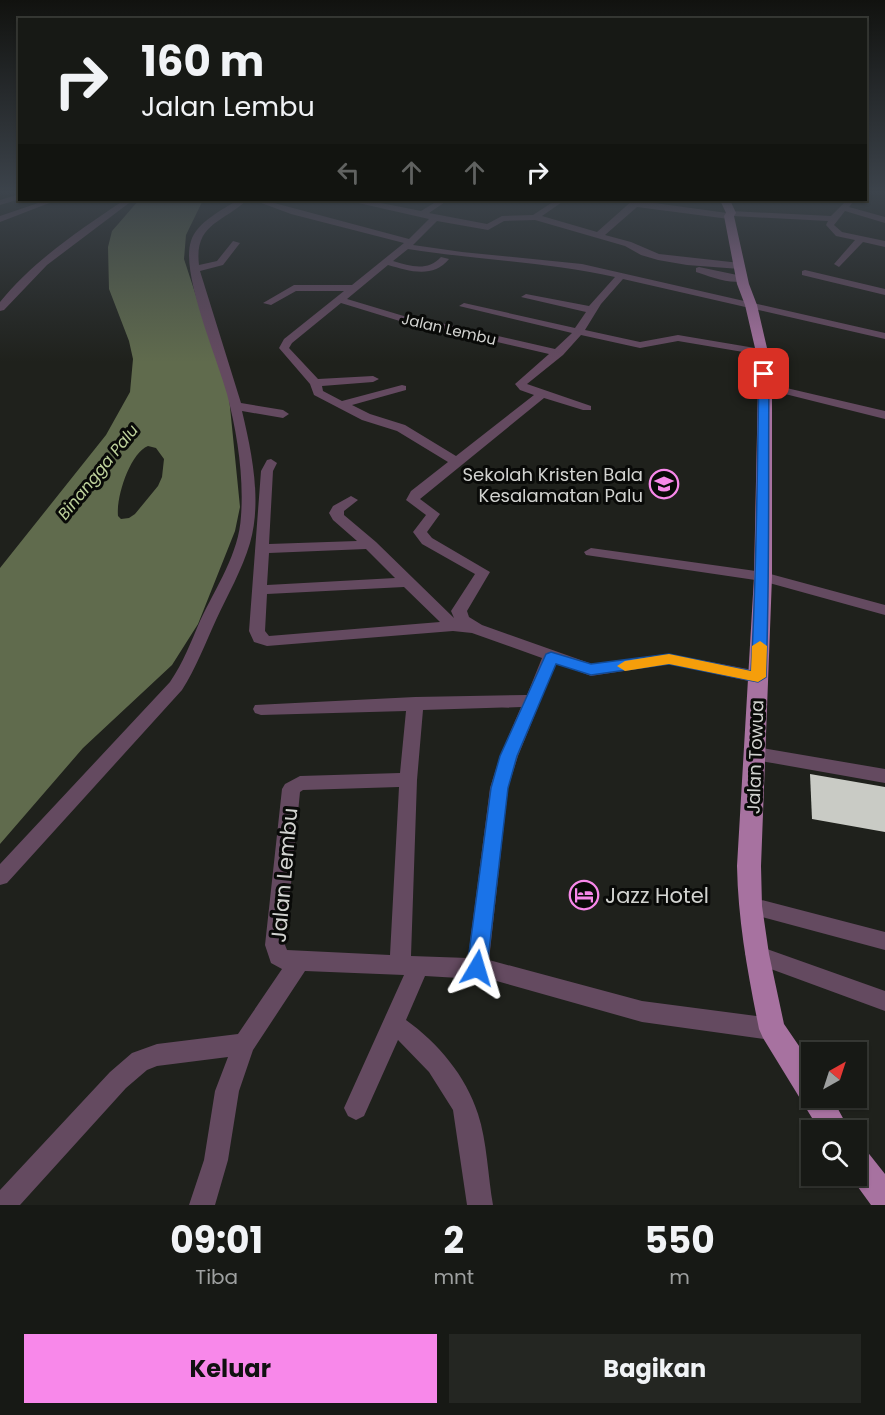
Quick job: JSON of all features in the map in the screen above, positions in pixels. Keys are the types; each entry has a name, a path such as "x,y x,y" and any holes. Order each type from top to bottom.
{"main road":[{"name":"Jalan Towua","path":"736,249 761,352 765,386 763,577 749,866 750,906 756,954 772,1029 801,1074"},
{"path":"867,1174 885,1198"}],"street":[{"path":"0,308 9,296 40,267 64,249"},
{"path":"0,877 166,700 192,662 207,623 237,563 248,520 246,475 235,406 207,316 196,269 194,249"},
{"path":"196,269 220,263 231,249"},
{"path":"401,249 285,344 284,348 315,383 318,393 377,421 401,428 456,462"},
{"path":"428,249 443,253 528,258 622,275 885,336"},
{"path":"638,249 665,259 741,272"},
{"path":"838,264 852,249"},
{"path":"385,262 424,270 436,268 444,259"},
{"path":"699,270 719,276 741,272"},
{"path":"805,273 885,292"},
{"path":"587,408 524,388 520,384 559,353 580,332 592,310 622,275"},
{"path":"268,303 294,288 355,288"},
{"path":"526,297 592,310"},
{"name":"Jalan Lembu","path":"340,300 416,323 441,326 559,353"},
{"name":"Jalan Lembu","path":"464,306 640,345 678,338 761,352"},
{"path":"315,383 373,379"},
{"path":"765,386 885,415"},
{"path":"340,405 402,388"},
{"path":"542,394 416,494 413,500 433,514 432,519 420,532 427,541 483,572 459,611 462,620 477,629 591,670 669,659 758,677"},
{"path":"235,406 283,414"},
{"path":"271,464 267,471 262,549 257,631 260,638 267,641 453,626 477,629"},
{"path":"351,500 338,508 336,515 370,544 453,626"},
{"path":"262,549 370,544"},
{"path":"591,552 763,577 885,610"},
{"path":"260,590 406,582"},
{"path":"477,968 499,788 508,756 551,657"},
{"path":"261,709 532,701"},
{"path":"356,1108 394,1023 409,965 408,780 415,703"},
{"path":"756,754 885,776"},
{"name":"Jalan Lembu","path":"408,780 300,783 291,789 275,945 278,956 286,961 298,963 409,965 477,968 506,972 598,1001 648,1013 772,1029"},
{"path":"750,906 885,941"},
{"path":"756,954 885,1001"},
{"path":"202,1205 216,1160 227,1090 244,1044 298,963"},
{"path":"394,1023 413,1037 435,1059 462,1103 467,1115 480,1205"},
{"path":"3,1205 118,1080 140,1060 244,1044"}],"water":[{"name":"Binangga Palu","path":"108,249 185,249 184,259 229,397 240,507 235,531 198,624 172,665 83,748 0,844 0,568 106,435 130,392 133,359 129,341 109,289","holes":["148,446 156,448 164,459 162,477 158,486 135,514 121,519 118,516 119,498 135,457"]}],"building":[{"path":"810,774 885,787 885,832 812,819"}],"slow traffic":[{"path":"625,666 669,659 758,677 760,646"}],"place":[{"name":"Sekolah Kristen Bala Kesalamatan Palu","path":"664,484"},
{"name":"Jazz Hotel","path":"584,895"}],"route":[{"path":"477,968 499,788 508,756 551,657 591,670 669,659 758,677 763,577 764,374"}]}
